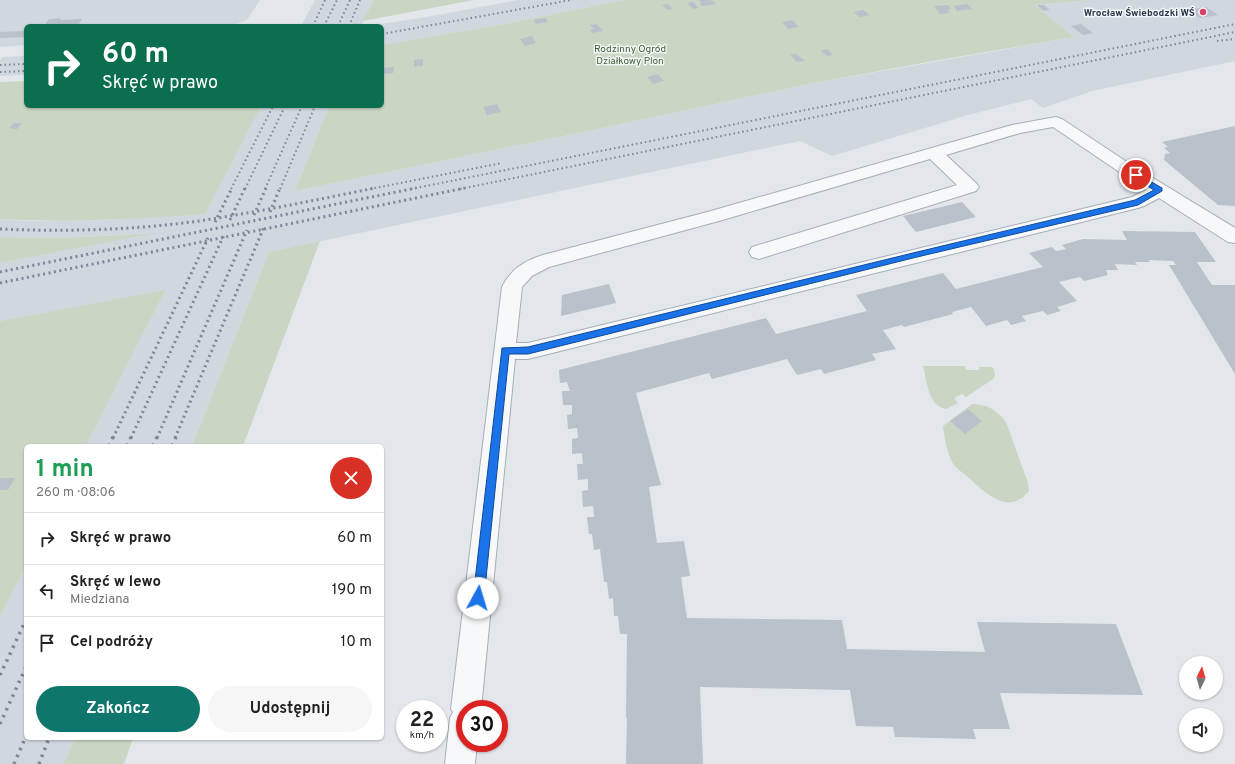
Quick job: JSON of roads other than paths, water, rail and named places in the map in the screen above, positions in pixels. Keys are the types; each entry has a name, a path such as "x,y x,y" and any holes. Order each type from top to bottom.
{"street":[{"path":"467,700 512,287 520,274 531,267 543,262 713,217 1018,128 1056,122 1124,168 1235,237"},
{"path":"759,252 970,187 934,153"},
{"path":"505,351 528,351 917,254 1138,202 1159,190"},
{"path":"460,764 461,752"}],"railway":[{"path":"314,24 325,0"},
{"path":"325,24 337,0"},
{"path":"339,24 350,0"},
{"path":"350,24 360,0"},
{"path":"384,34 571,0"},
{"path":"411,189 1235,24"},
{"path":"460,189 1235,32"},
{"path":"1217,41 1235,39"},
{"path":"0,65 24,64"},
{"path":"0,72 24,71"},
{"path":"231,189 272,108"},
{"path":"245,189 284,108"},
{"path":"265,189 301,108"},
{"path":"280,189 314,108"},
{"path":"373,188 502,163"},
{"path":"217,218 232,188"},
{"path":"232,216 245,188"},
{"path":"255,212 266,188"},
{"path":"271,209 280,188"},
{"path":"271,209 373,188"},
{"path":"0,272 416,188"},
{"path":"263,229 465,188"},
{"path":"255,212 271,209"},
{"path":"232,216 255,212"},
{"path":"217,218 232,216"},
{"path":"230,220 232,216"},
{"path":"0,229 100,230 174,224 217,218"},
{"path":"215,222 217,218"},
{"path":"175,438 263,229"},
{"path":"246,233 263,229"},
{"path":"157,438 246,233"},
{"path":"223,237 246,233"},
{"path":"131,438 223,237"},
{"path":"207,241 223,237"},
{"path":"0,283 207,241"},
{"path":"113,438 207,241"},
{"path":"110,444 113,437"},
{"path":"128,444 131,437"},
{"path":"154,444 157,437"},
{"path":"173,444 176,437"},
{"path":"0,675 24,624"},
{"path":"0,724 24,671"},
{"path":"14,764 24,740"},
{"path":"39,764 48,740"}],"place":[{"name":"Wrocław Świebodzki WŚ","path":"1203,12"}],"park label":[{"name":"Rodzinny Ogród Działkowy Plon","path":"630,54"}]}
